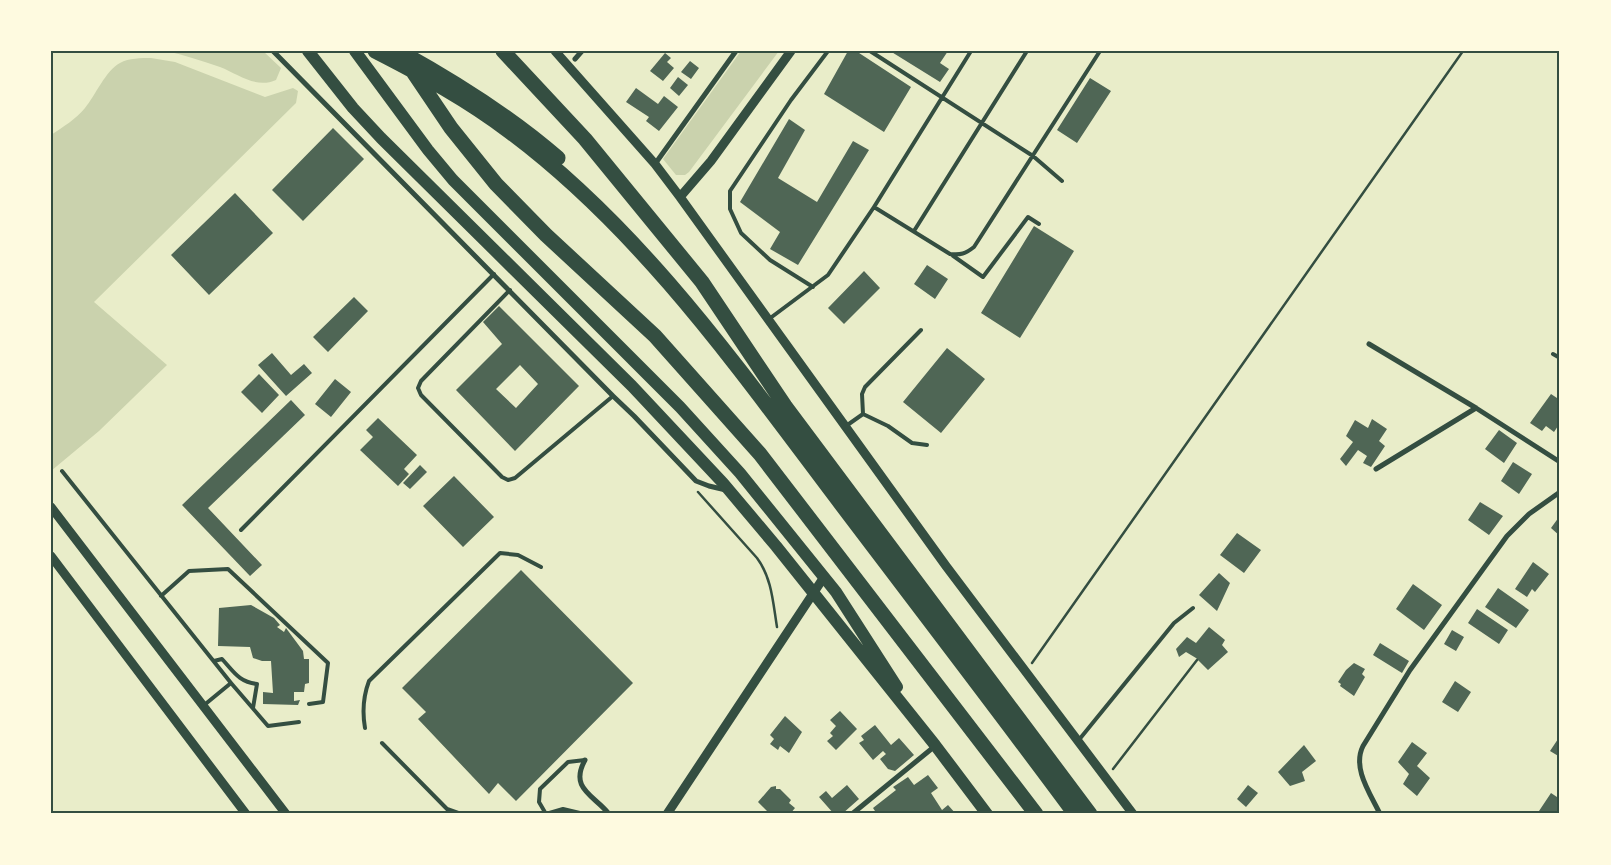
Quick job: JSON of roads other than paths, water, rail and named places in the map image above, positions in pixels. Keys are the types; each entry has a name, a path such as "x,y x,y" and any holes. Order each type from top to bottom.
{"highway":[{"path":"375,51 527,131 618,214 698,304 740,359 785,406"},
{"path":"400,51 459,85 493,113 612,221 672,286 744,374 1075,814"},
{"path":"400,51 451,128 496,184 546,235 655,336 760,454 1036,814"},
{"path":"502,51 585,139 702,282 785,406 1090,814"}],"main road":[{"path":"308,51 353,108 388,145 632,386 730,491 935,745 987,814"},
{"path":"355,51 422,142 453,180 680,407 746,480 824,577 854,618 935,745"}],"street":[{"path":"273,51 696,481 730,491"},
{"path":"555,51 655,164 680,197 946,566 1133,814"},
{"path":"575,59 582,51"},
{"path":"655,164 736,51"},
{"path":"680,197 711,161 791,51"},
{"path":"1369,344 1476,408 1560,462"},
{"path":"1376,469 1476,408"},
{"path":"1380,814 1360,769 1359,757 1363,746 1410,670 1507,536 1529,514 1560,492"},
{"path":"51,508 286,814"},
{"path":"51,556 246,814"},
{"path":"666,813 824,577"},
{"path":"852,814 935,745"},
{"path":"585,760 580,768 579,778 584,791 609,814"}],"lane":[{"path":"813,287 770,260 741,233 730,210 730,191 791,100 828,51"},
{"path":"870,51 1033,156 1062,182"},
{"path":"769,318 828,275 874,207 971,51"},
{"path":"914,231 1026,51"},
{"path":"950,254 961,255 974,247 1100,51"},
{"path":"1114,51 1122,51"},
{"path":"874,207 950,254 983,277 1028,217 1039,224"},
{"path":"241,530 494,274"},
{"path":"510,290 420,381 418,388 421,395 502,478 508,480 515,478 613,396"},
{"path":"862,414 862,394 865,387 921,330"},
{"path":"1553,354 1560,358"},
{"path":"846,427 862,414"},
{"path":"862,414 888,426 912,443 927,445"},
{"path":"62,471 231,683 268,726 299,722"},
{"path":"365,728 363,702 364,692 369,682 500,553 518,555 542,568"},
{"path":"161,596 189,571 228,570 328,663 323,702 309,704"},
{"path":"1078,741 1170,627 1193,608"},
{"path":"214,661 222,659 242,680 247,683 257,684 253,708"},
{"path":"203,706 231,683"},
{"path":"382,743 447,809 461,814"},
{"path":"584,814 563,809 546,814 538,802 540,789 568,762 585,760"}]}
